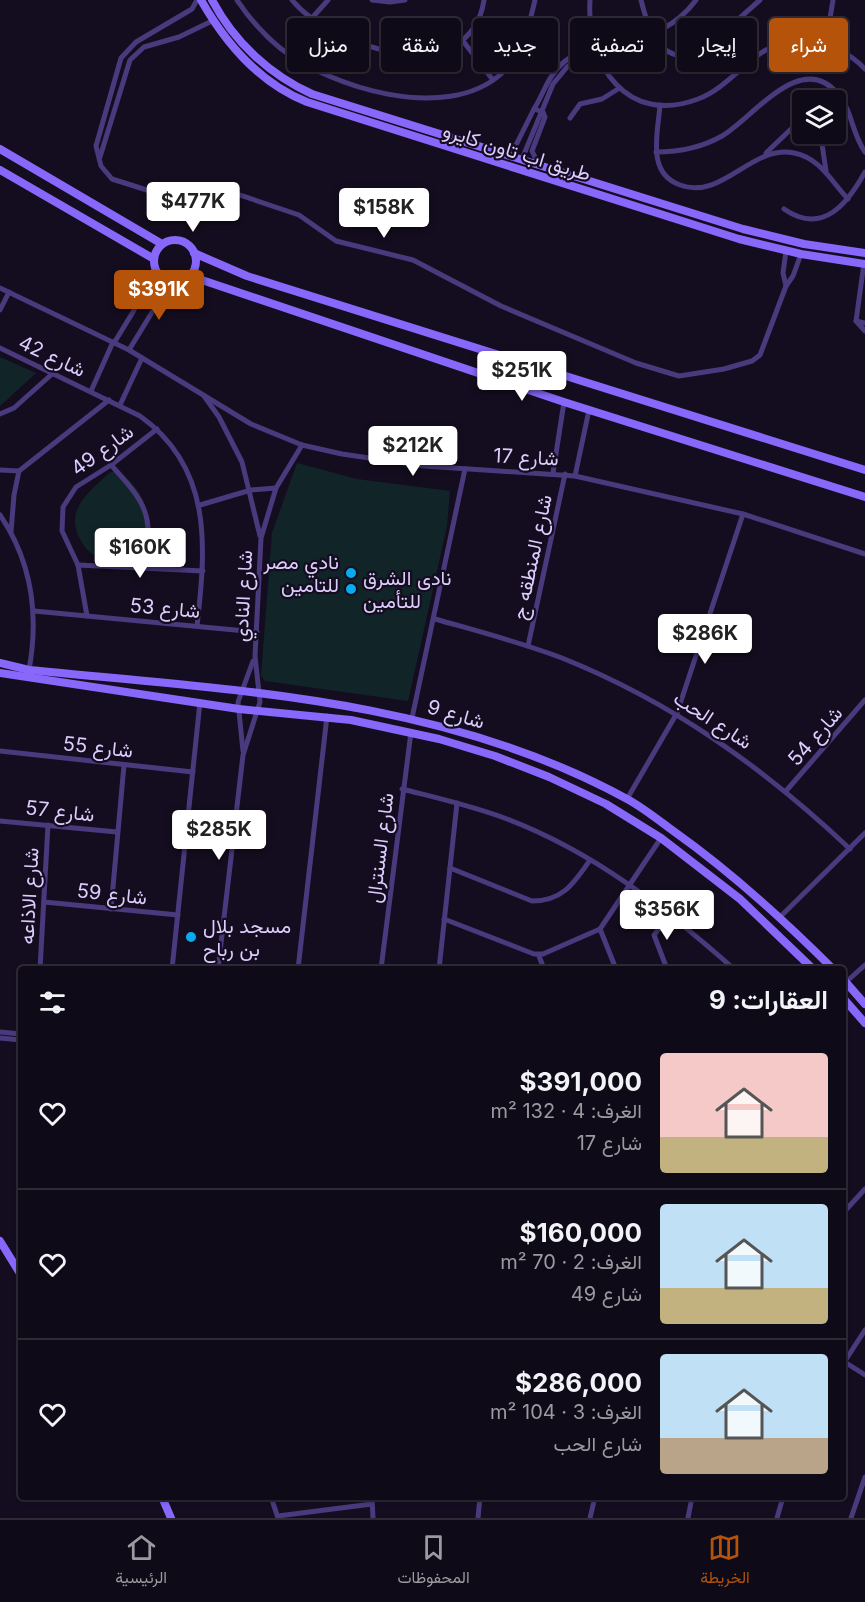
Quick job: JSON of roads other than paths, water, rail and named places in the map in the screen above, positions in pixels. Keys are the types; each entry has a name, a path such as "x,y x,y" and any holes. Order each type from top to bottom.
{"main road":[{"name":"طريق اب تاون كايرو","path":"199,0 231,46 254,70 291,96 324,109 740,239 801,254 865,263"},
{"name":"طريق اب تاون كايرو","path":"212,0 245,47 266,66 297,87 312,94 743,229 804,244 865,254"},
{"path":"324,109 338,109 366,116 370,112"},
{"path":"398,132 405,128 443,135"},
{"path":"0,149 162,244 178,240 186,243 194,253 247,276 865,470"},
{"path":"0,170 154,263 163,278 176,282 190,276 564,402 865,497"},
{"path":"154,263 162,244"},
{"path":"190,276 195,265 194,253"},
{"name":"شارع 9","path":"0,663 28,670 322,701 412,718 454,729 538,758 627,799 719,865 780,917 829,966"},
{"name":"شارع 9","path":"2,674 239,709 327,717 411,732 467,747 549,777 606,804 661,838 740,899 810,966"},
{"path":"314,715 314,707 322,701"},
{"path":"846,983 865,1004"},
{"path":"846,1001 865,1023"},
{"path":"0,1241 18,1270"},
{"path":"163,1500 171,1518"}],"street":[{"path":"199,0 189,11 136,42 121,58 97,138 103,170 112,179 160,196 177,197 228,191 299,215 336,241 413,260 501,306 636,363 679,375 724,369 752,361 760,355 786,286 793,276 801,254"},
{"path":"237,0 266,36 293,57 321,72 373,90 410,99 439,99 464,94 493,80 507,68 518,52 535,0"},
{"path":"292,0 309,18"},
{"path":"311,18 328,0"},
{"path":"372,0 405,0"},
{"path":"369,44 404,53 435,53 463,41 478,21 484,0"},
{"path":"590,0 592,18"},
{"path":"641,0 648,18"},
{"path":"665,27 696,0"},
{"path":"665,50 681,56 694,53 760,0"},
{"path":"830,18 833,0"},
{"path":"99,158 130,60 144,47 170,40 212,21"},
{"path":"163,27 170,40"},
{"path":"463,41 493,80"},
{"path":"609,72 618,89 642,102 673,105 700,98 769,49"},
{"path":"848,55 865,69"},
{"path":"504,154 513,149 558,68 570,59"},
{"path":"522,159 531,145 540,111 557,78 570,68"},
{"path":"656,152 679,152 709,142 736,127 780,89 806,80 824,83 838,93 855,136 865,152"},
{"path":"570,118 580,104 602,99 618,89"},
{"path":"660,105 656,152 658,167 673,183 692,188 711,185 764,156 780,152 797,153 812,160 826,172 848,199"},
{"path":"106,109 114,111"},
{"path":"534,109 540,111"},
{"path":"764,156 792,129"},
{"path":"518,140 531,145"},
{"path":"822,144 826,172"},
{"path":"531,145 533,156 539,164"},
{"path":"784,209 795,216 819,218 833,213 848,199 865,172"},
{"path":"786,251 783,273 786,286"},
{"path":"91,391 114,342 134,312 154,263"},
{"path":"865,263 856,321 865,332"},
{"path":"129,350 154,309 176,282"},
{"name":"شارع 17","path":"0,288 129,350 251,424 302,445 383,461 465,469 565,474 743,514 865,554"},
{"path":"0,310 9,292"},
{"path":"856,321 865,323"},
{"name":"شارع 42","path":"0,348 120,405 157,429 185,466 200,505 203,571 197,627"},
{"path":"120,405 142,358"},
{"path":"0,414 14,408 52,374"},
{"name":"شارع النادي","path":"200,391 219,417 235,447 251,490 261,538 255,656 260,694 243,755"},
{"path":"11,532 13,501 19,471 109,400"},
{"path":"553,473 564,402"},
{"path":"575,476 589,410"},
{"name":"شارع 49","path":"87,616 78,565 62,531 63,507 76,487 111,465 157,429"},
{"name":"شارع النادي","path":"261,538 276,489 302,445"},
{"path":"111,465 140,499 148,517 150,537 142,567"},
{"path":"412,718 435,619 465,469"},
{"path":"0,470 19,471"},
{"name":"شارع المنطقه ج","path":"528,646 565,474"},
{"path":"200,505 251,490 276,489"},
{"path":"627,799 677,713 743,514"},
{"path":"0,515 11,532 25,566 34,611 34,640 28,670"},
{"path":"78,565 203,571"},
{"name":"شارع 53","path":"34,611 257,632"},
{"name":"شارع الحب","path":"435,619 528,646 592,670 677,713 732,750 786,791 849,849"},
{"name":"شارع النادي","path":"243,755 238,698 255,656"},
{"name":"شارع 54","path":"786,791 865,700"},
{"path":"172,966 200,702"},
{"path":"298,966 327,717"},
{"name":"شارع السنترال","path":"381,966 411,732"},
{"name":"شارع 55","path":"0,751 193,772"},
{"path":"218,966 243,755"},
{"path":"111,909 124,765"},
{"path":"402,789 457,803 523,825 590,860 631,884 671,914 731,966"},
{"path":"440,966 457,803"},
{"name":"شارع 57","path":"0,820 117,832"},
{"name":"شارع الاذاعه","path":"40,966 48,825"},
{"path":"780,917 865,833"},
{"path":"444,919 539,956 600,930 661,838"},
{"path":"450,868 532,901 542,901 561,895 569,889 590,860"},
{"name":"شارع 59","path":"44,902 178,915"},
{"path":"666,966 654,935 671,914"},
{"path":"600,930 615,966"},
{"path":"539,956 543,966"},
{"path":"846,979 865,965"},
{"path":"0,1032 18,1034"},
{"path":"0,1038 18,1040"},
{"path":"846,1210 865,1189"},
{"path":"846,1358 865,1330"},
{"path":"846,1364 865,1375"},
{"path":"851,1518 865,1477"},
{"path":"272,1500 278,1517 372,1504"},
{"path":"372,1500 373,1518"},
{"path":"478,1518 480,1500"},
{"path":"590,1518 594,1500"},
{"path":"688,1518 691,1500"},
{"path":"777,1518 782,1500"}],"place":[{"name":"نادي مصر للتامين","path":"351,573"},
{"name":"نادى الشرق للتأمين","path":"351,589"},
{"name":"مسجد بلال بن رباح","path":"191,937"}]}
